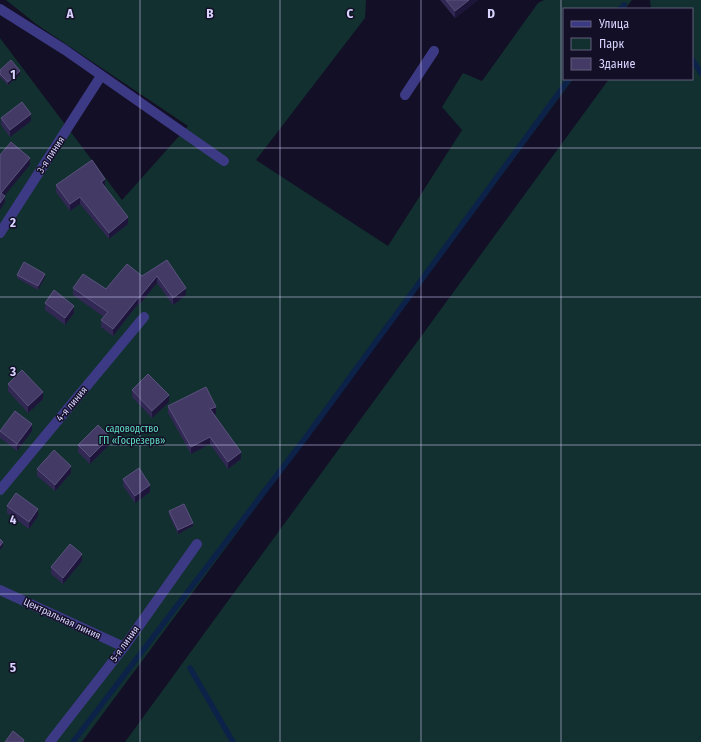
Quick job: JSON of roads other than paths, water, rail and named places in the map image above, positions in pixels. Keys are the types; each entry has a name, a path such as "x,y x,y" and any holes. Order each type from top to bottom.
{"street":[{"path":"0,10 65,50 224,161"},
{"path":"405,95 434,51"},
{"name":"3-я линия","path":"0,233 102,76"},
{"name":"4-я линия","path":"0,490 144,317"},
{"name":"5-я линия","path":"50,742 124,647 197,544"},
{"name":"Центральная линия","path":"0,590 124,647"}],"waterway":[{"path":"621,8 624,5"},
{"path":"693,61 701,73"},
{"path":"73,742 306,437 568,80"},
{"path":"190,668 233,742"}],"park label":[{"name":"садоводство ГП «Госрезерв»","path":"132,434"}]}
